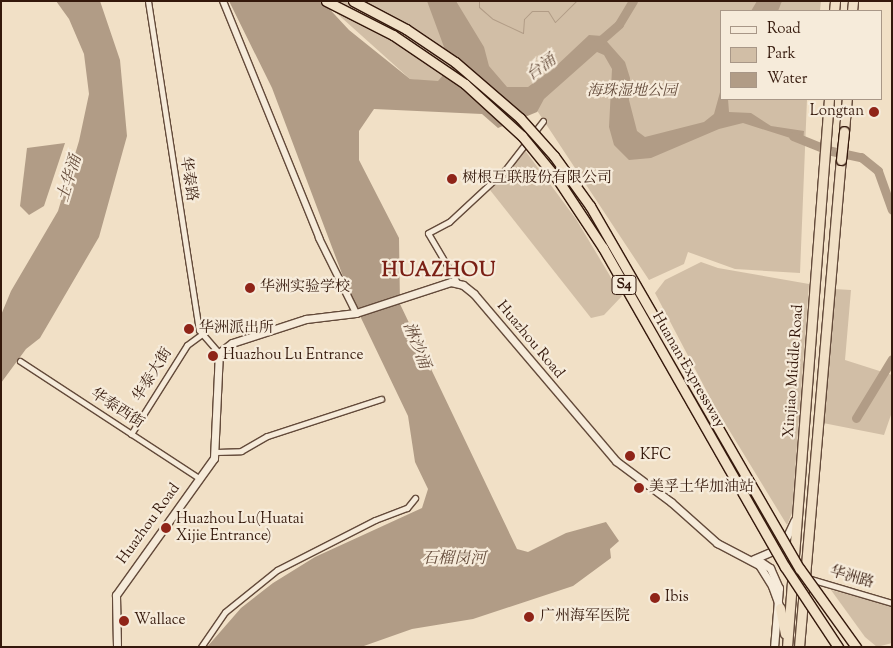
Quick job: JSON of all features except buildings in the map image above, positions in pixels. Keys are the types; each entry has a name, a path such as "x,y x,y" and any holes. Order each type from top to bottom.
{"highway":[{"name":"Huanan Expressway","path":"326,1 393,35 457,78 522,136 558,180 603,248 785,567 838,647"},
{"name":"Huanan Expressway","path":"353,1 406,30 455,62 520,118 554,156 590,206 800,569 856,647"},
{"name":"Xinjiao Middle Road","path":"787,646 829,100"},
{"name":"Xinjiao Middle Road","path":"799,647 846,100"},
{"path":"779,604 787,646"}],"main road":[{"path":"216,452 218,353 232,343 306,319 356,313 443,283 458,284"},
{"name":"Huazhou Road","path":"458,284 474,294 616,461 671,502 717,543 744,557 765,571 779,604"},
{"name":"Huazhou Road","path":"117,647 114,610 116,595 200,478 216,452"},
{"path":"744,557 762,558 782,547 794,525 797,507"},
{"path":"774,647 779,604"},
{"path":"801,617 803,647"}],"street":[{"name":"华泰路","path":"148,1 202,334"},
{"path":"223,1 318,238 356,313"},
{"path":"458,284 428,233 449,222 505,170 543,121"},
{"path":"202,334 218,353"},
{"name":"华泰大街","path":"131,434 187,345 202,334"},
{"name":"华泰西街","path":"20,361 200,478"},
{"path":"216,452 241,451 267,436 381,399"},
{"path":"201,647 225,612 277,570 375,520 407,508 416,498"},
{"name":"华洲路","path":"805,578 892,603"}],"green space":[{"name":"海珠湿地公园","path":"323,1 821,1 820,10 720,10 720,100 807,100 800,273 735,269 688,252 684,264 649,280 538,112 517,94 410,79"},
{"path":"524,149 576,219 622,296 604,315 591,318 490,190"},
{"path":"701,262 718,268 809,284 792,513 787,525 715,407 655,293 665,280"},
{"path":"834,289 851,290 845,360 892,375 892,412 884,435 823,423"},
{"path":"831,590 892,606 892,643 877,647 865,637"}],"water":[{"name":"土华涌","path":"56,1 100,1 120,60 127,136 99,237 40,338 26,349 1,383 1,315 11,291 58,211 79,141 89,94 84,54 69,19"},
{"name":"石榴岗河","path":"229,1 322,1 349,30 410,79 438,81 451,66 427,1 456,1 484,47 489,66 507,87 528,87 555,67 589,35 602,36 625,62 630,78 629,100 637,131 645,137 704,122 714,114 720,92 720,100 728,100 729,112 751,113 771,126 804,131 803,142 743,123 719,129 651,158 629,160 614,145 609,127 612,69 604,55 597,52 544,99 537,112 498,128 482,114 374,109 359,131 359,160 399,238 400,304 517,549 528,552 566,533 606,522 619,541 610,549 611,558 573,586 473,619 412,629 361,647 207,647 241,608 273,583 315,557 422,508 428,489 415,462 408,416 350,295 272,88"},
{"path":"757,1 782,1 778,10 752,10"},
{"path":"65,143 44,206 29,215 20,206 27,148"}],"waterway":[{"path":"479,1 479,7 493,19 523,33 524,19 532,11 548,11 555,22 576,1"},
{"name":"台涌","path":"594,46 619,24 633,1"},
{"name":"台涌","path":"793,136 827,150 861,157 878,171 892,210"},
{"path":"856,418 892,359"}],"place":[{"name":"Longtan","path":"874,112"},
{"name":"树根互联股份有限公司","path":"452,179"},
{"name":"华洲实验学校","path":"250,288"},
{"name":"华洲派出所","path":"189,329"},
{"name":"Huazhou Lu Entrance","path":"213,356"},
{"name":"KFC","path":"630,456"},
{"name":"美孚土华加油站","path":"639,488"},
{"name":"Huazhou Lu(Huatai Xijie Entrance)","path":"166,528"},
{"name":"Ibis","path":"655,598"},
{"name":"广州海军医院","path":"529,617"},
{"name":"Wallace","path":"124,621"}],"district":[{"name":"HUAZHOU","path":"439,271"}],"water label":[{"name":"淋沙涌","path":"415,346"}]}
